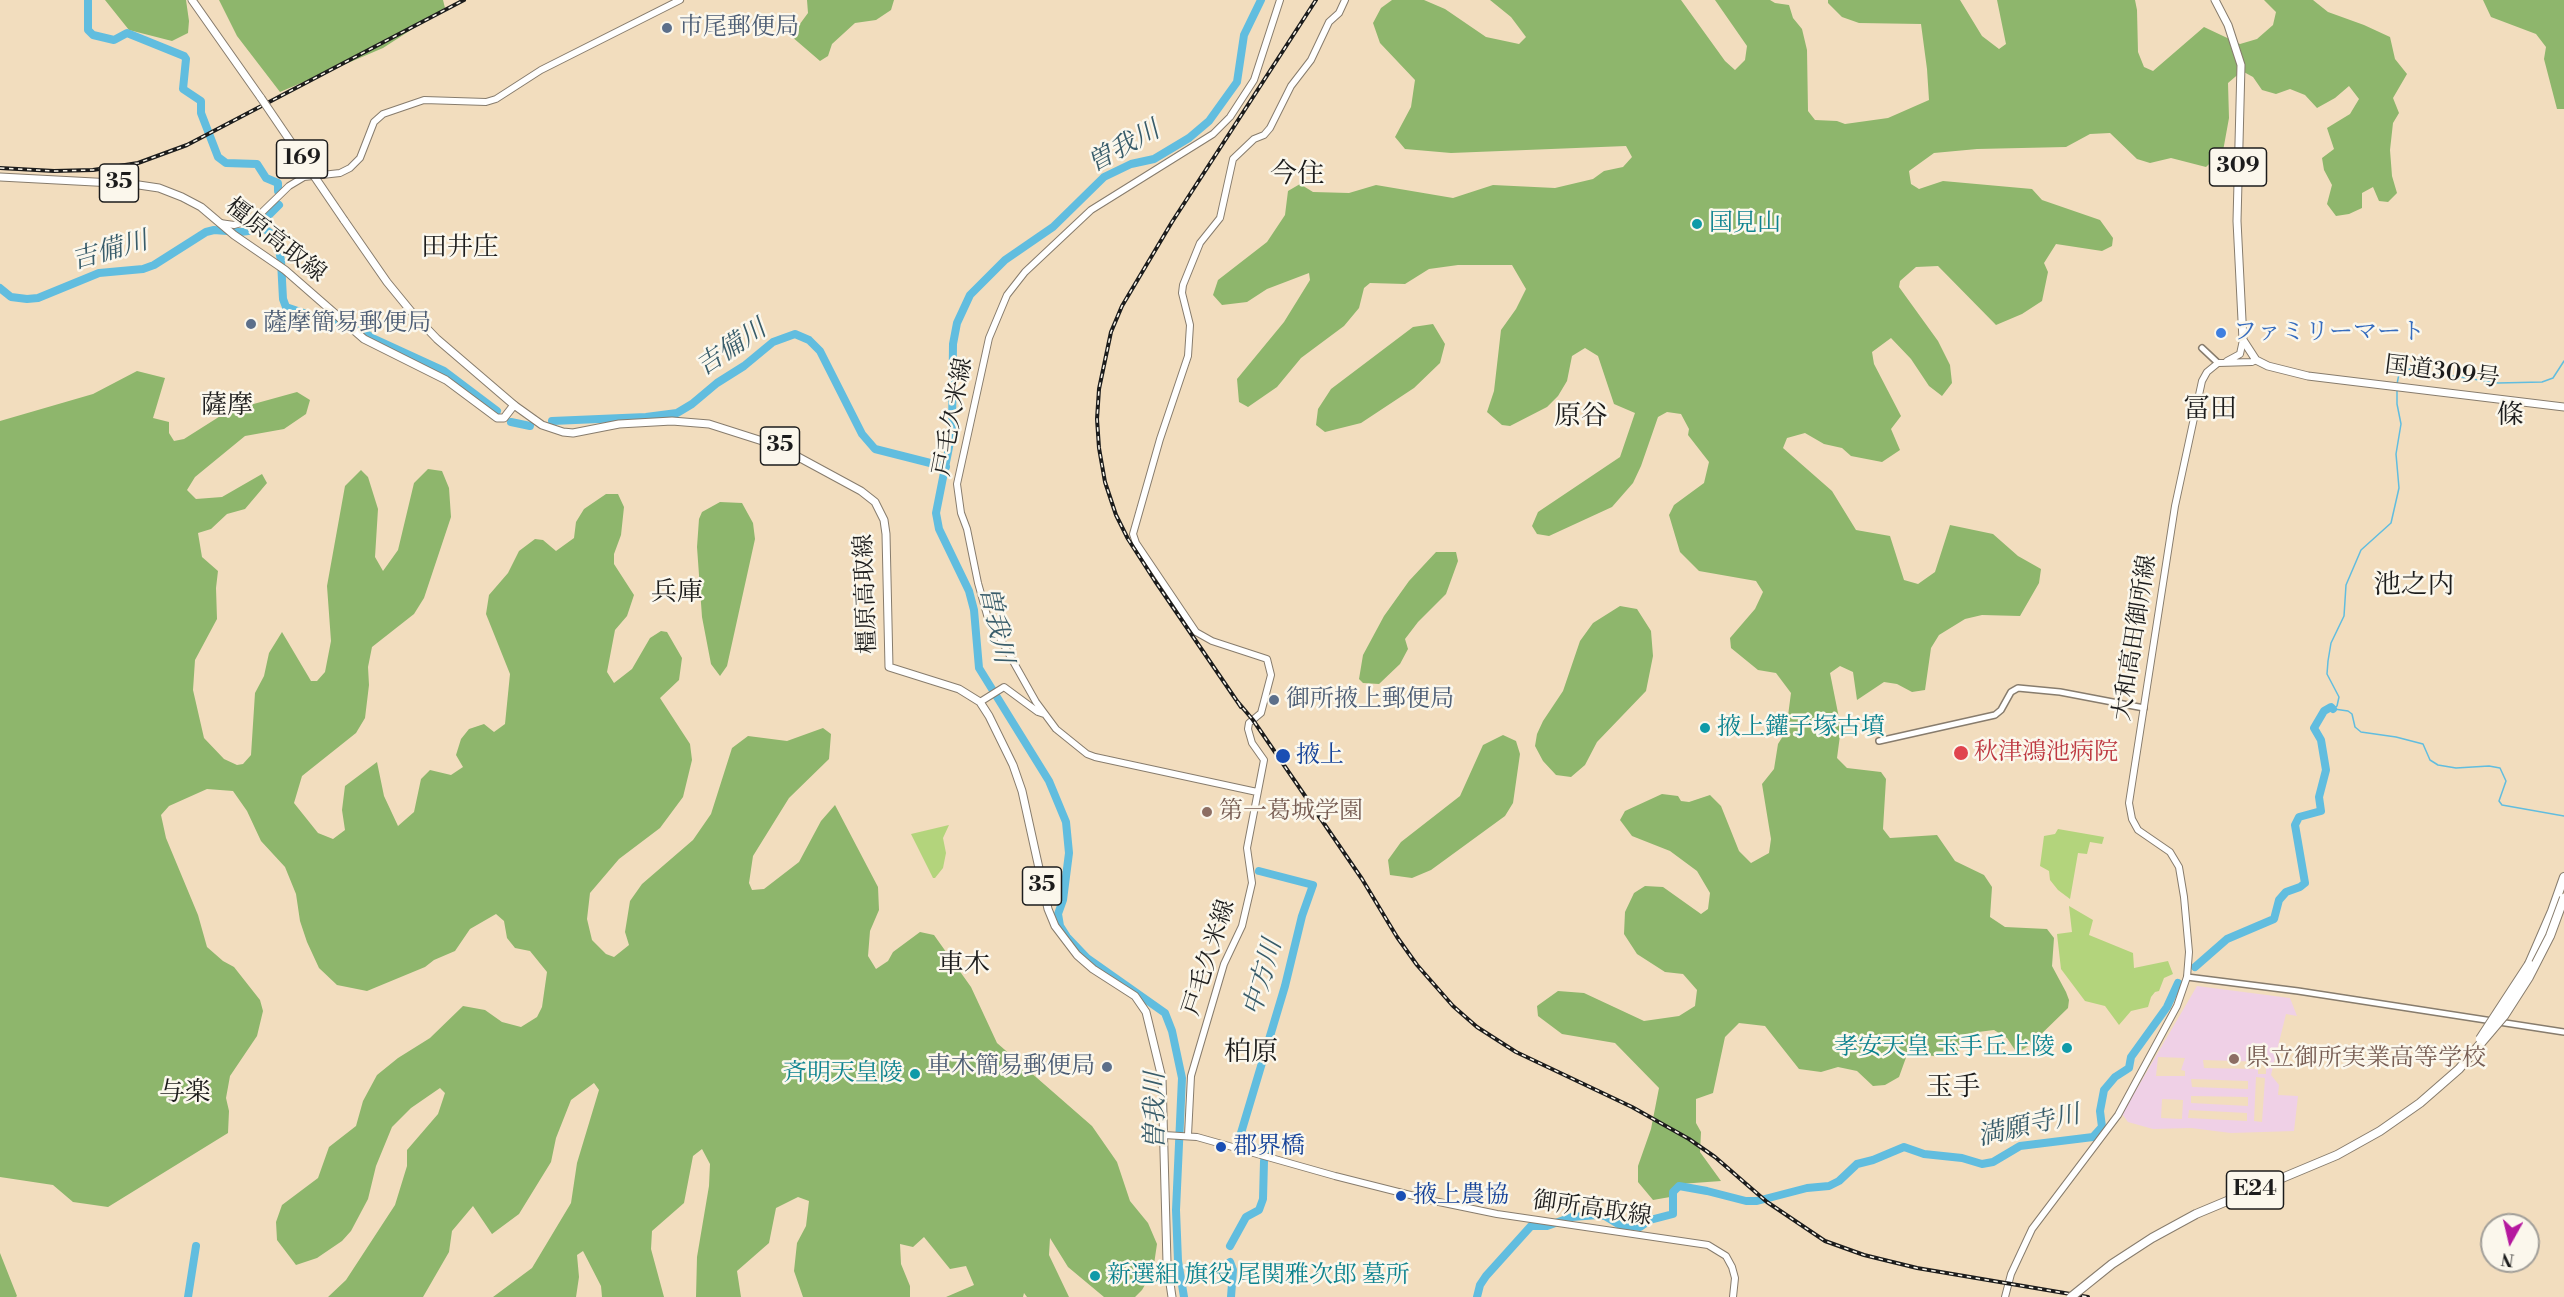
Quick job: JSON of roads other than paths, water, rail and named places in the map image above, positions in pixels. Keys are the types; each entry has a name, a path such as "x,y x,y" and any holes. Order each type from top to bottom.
{"highway":[{"name":"E24","path":"2441,1086 2485,1033 2529,964 2553,912 2564,877"},
{"name":"E24","path":"2071,1297 2112,1264 2152,1238 2196,1214 2313,1166 2359,1143 2399,1119 2441,1086 2473,1054 2517,997 2550,936 2564,898"}],"main road":[{"name":"169","path":"192,0 387,282 437,339 514,405"},
{"path":"219,223 234,225 248,222 263,213 297,180 304,177 340,173 350,168 360,158 374,122 383,114 424,100 486,102 496,99 541,70 680,0"},
{"name":"戸毛久米線","path":"1257,792 1095,757 1087,754 1056,729 1044,714 987,615 958,499 959,469 989,339 1007,295 1017,281 1091,210 1203,140 1230,117 1254,80 1280,0"},
{"name":"戸毛久米線","path":"1187,1135 1191,1076 1224,964 1242,926 1252,883 1246,848 1264,760 1252,743 1248,729 1249,723 1261,713 1270,684 1269,662 1256,654 1212,640 1196,632 1136,543 1133,534 1160,439 1188,356 1190,325 1182,293 1183,285 1200,243 1220,218 1233,159 1254,139 1264,135 1270,128 1291,86 1311,60 1329,22 1339,13 1345,0"},
{"name":"309","path":"2215,0 2228,24 2241,65 2237,220 2243,340"},
{"name":"橿原高取線","path":"0,177 132,184 159,188 201,207 226,229 282,268 370,344 446,380 493,416 504,418 514,405 542,425 573,433 619,424 672,421 709,424 778,446 861,491 875,502 884,520 889,667 959,689 982,701"},
{"path":"2218,363 2256,360 2243,340"},
{"path":"2227,361 2240,354 2243,340"},
{"name":"国道309号","path":"2256,360 2268,366 2320,378 2564,407"},
{"name":"大和高田御所線","path":"2005,1297 2011,1274 2032,1229 2118,1114 2177,1006 2187,977 2189,952 2179,867 2170,852 2138,830 2129,803 2175,506 2202,381 2207,372 2218,363"},
{"path":"982,701 1004,687 1044,714"},
{"name":"35","path":"982,701 1013,765 1022,791 1046,902 1055,926 1077,955 1093,969 1135,996 1146,1012 1160,1064 1166,1135 1167,1263 1172,1297"},
{"name":"御所高取線","path":"1166,1135 1187,1135 1404,1194 1497,1214 1708,1245 1726,1256 1732,1267 1735,1278 1733,1297"}],"street":[{"path":"2202,348 2218,363"},
{"path":"1879,741 1984,720 2001,710 2011,692 2018,688 2060,692 2144,708"},
{"path":"2187,977 2564,1032"}],"waterway":[{"path":"88,0 88,30 93,35 114,40 127,33 184,56 186,59 183,89 201,101 201,113 218,157 226,163 257,164 266,178 278,183 278,191"},
{"name":"曽我川","path":"1184,1297 1178,1261 1176,1210 1182,1078 1172,1031 1165,1013 1087,958 1060,926 1058,914 1063,900 1069,853 1066,822 1049,781 979,668 974,610 969,591 939,529 936,513 952,432 953,344 957,323 970,295 1005,260 1053,227 1104,177 1131,164 1154,159 1189,138 1209,121 1237,82 1244,35 1261,0"},
{"path":"262,228 265,219 279,205"},
{"name":"吉備川","path":"0,288 11,297 38,298 99,273 143,269 154,265 206,232 265,229 277,238 283,299 286,307 324,320 355,324 372,338 444,371 497,411"},
{"name":"吉備川","path":"552,421 646,417 677,413 744,366 773,342 795,334 809,340 820,351 862,434 875,449 946,467"},
{"path":"2397,384 2399,374 2409,369 2498,383 2542,382 2553,378 2564,361"},
{"path":"2333,709 2337,706 2339,697 2327,674 2328,661 2331,643 2344,616 2346,585 2361,550 2391,523 2399,488 2396,454 2401,424 2397,391"},
{"name":"吉備川","path":"511,422 530,426"},
{"name":"満願寺川","path":"2195,967 2227,939 2274,919 2279,900 2286,892 2305,883 2295,825 2299,817 2321,811 2319,797 2326,770 2321,740 2314,728 2324,711 2331,707 2333,709"},
{"path":"2334,709 2348,711 2352,714 2355,727 2361,732 2423,744 2430,760 2438,765 2456,768 2489,766 2500,768 2506,781 2499,801 2502,805 2564,816"},
{"name":"中方川","path":"1259,871 1313,885 1302,916 1285,986 1238,1143 1266,1151"},
{"name":"満願寺川","path":"1477,1297 1480,1285 1486,1276 1531,1226 1547,1226 1572,1217 1598,1215 1605,1216 1620,1225 1640,1227 1650,1220 1673,1214 1673,1192 1679,1186 1746,1201 1757,1201 1807,1188 1829,1186 1839,1181 1857,1164 1904,1147 1924,1154 1962,1158 1982,1164 1993,1162 2020,1146 2093,1137 2102,1127 2100,1111 2104,1090 2115,1077 2129,1068 2131,1057 2167,1007 2178,983"},
{"name":"中方川","path":"1230,1246 1246,1217 1259,1210 1263,1199 1264,1161"},
{"path":"188,1297 196,1246"},
{"name":"中方川","path":"1230,1262 1233,1270 1231,1297"}],"railway":[{"path":"0,168 54,171 93,170 138,163 187,145 464,0"},
{"path":"1241,707 1155,581 1128,539 1116,515 1105,482 1099,448 1097,419 1099,389 1111,332 1122,306 1172,222 1316,0"},
{"path":"1237,701 1253,720 1362,879 1417,965 1453,1006 1477,1027 1516,1052 1632,1107 1689,1139 1715,1157 1767,1202 1825,1241 1864,1255 1917,1268 2088,1297"}],"place":[{"name":"市尾郵便局","path":"667,28"},
{"name":"国見山","path":"1697,224"},
{"name":"薩摩簡易郵便局","path":"251,324"},
{"name":"ファミリーマート","path":"2221,333"},
{"name":"御所掖上郵便局","path":"1274,700"},
{"name":"掖上鑵子塚古墳","path":"1705,728"},
{"name":"秋津鴻池病院","path":"1961,753"},
{"name":"掖上","path":"1283,756"},
{"name":"第一葛城学園","path":"1207,812"},
{"name":"孝安天皇 玉手丘上陵","path":"2067,1048"},
{"name":"県立御所実業高等学校","path":"2234,1059"},
{"name":"車木簡易郵便局","path":"1107,1067"},
{"name":"斉明天皇陵","path":"915,1074"},
{"name":"郡界橋","path":"1221,1147"},
{"name":"掖上農協","path":"1401,1196"},
{"name":"新選組 旗役 尾関雅次郎 墓所","path":"1095,1276"}],"district":[{"name":"今住","path":"1297,176"},
{"name":"田井庄","path":"460,249"},
{"name":"薩摩","path":"227,407"},
{"name":"冨田","path":"2210,411"},
{"name":"條","path":"2510,417"},
{"name":"原谷","path":"1581,418"},
{"name":"池之内","path":"2414,587"},
{"name":"兵庫","path":"677,594"},
{"name":"車木","path":"964,966"},
{"name":"柏原","path":"1251,1054"},
{"name":"玉手","path":"1953,1089"},
{"name":"与楽","path":"185,1094"}]}
